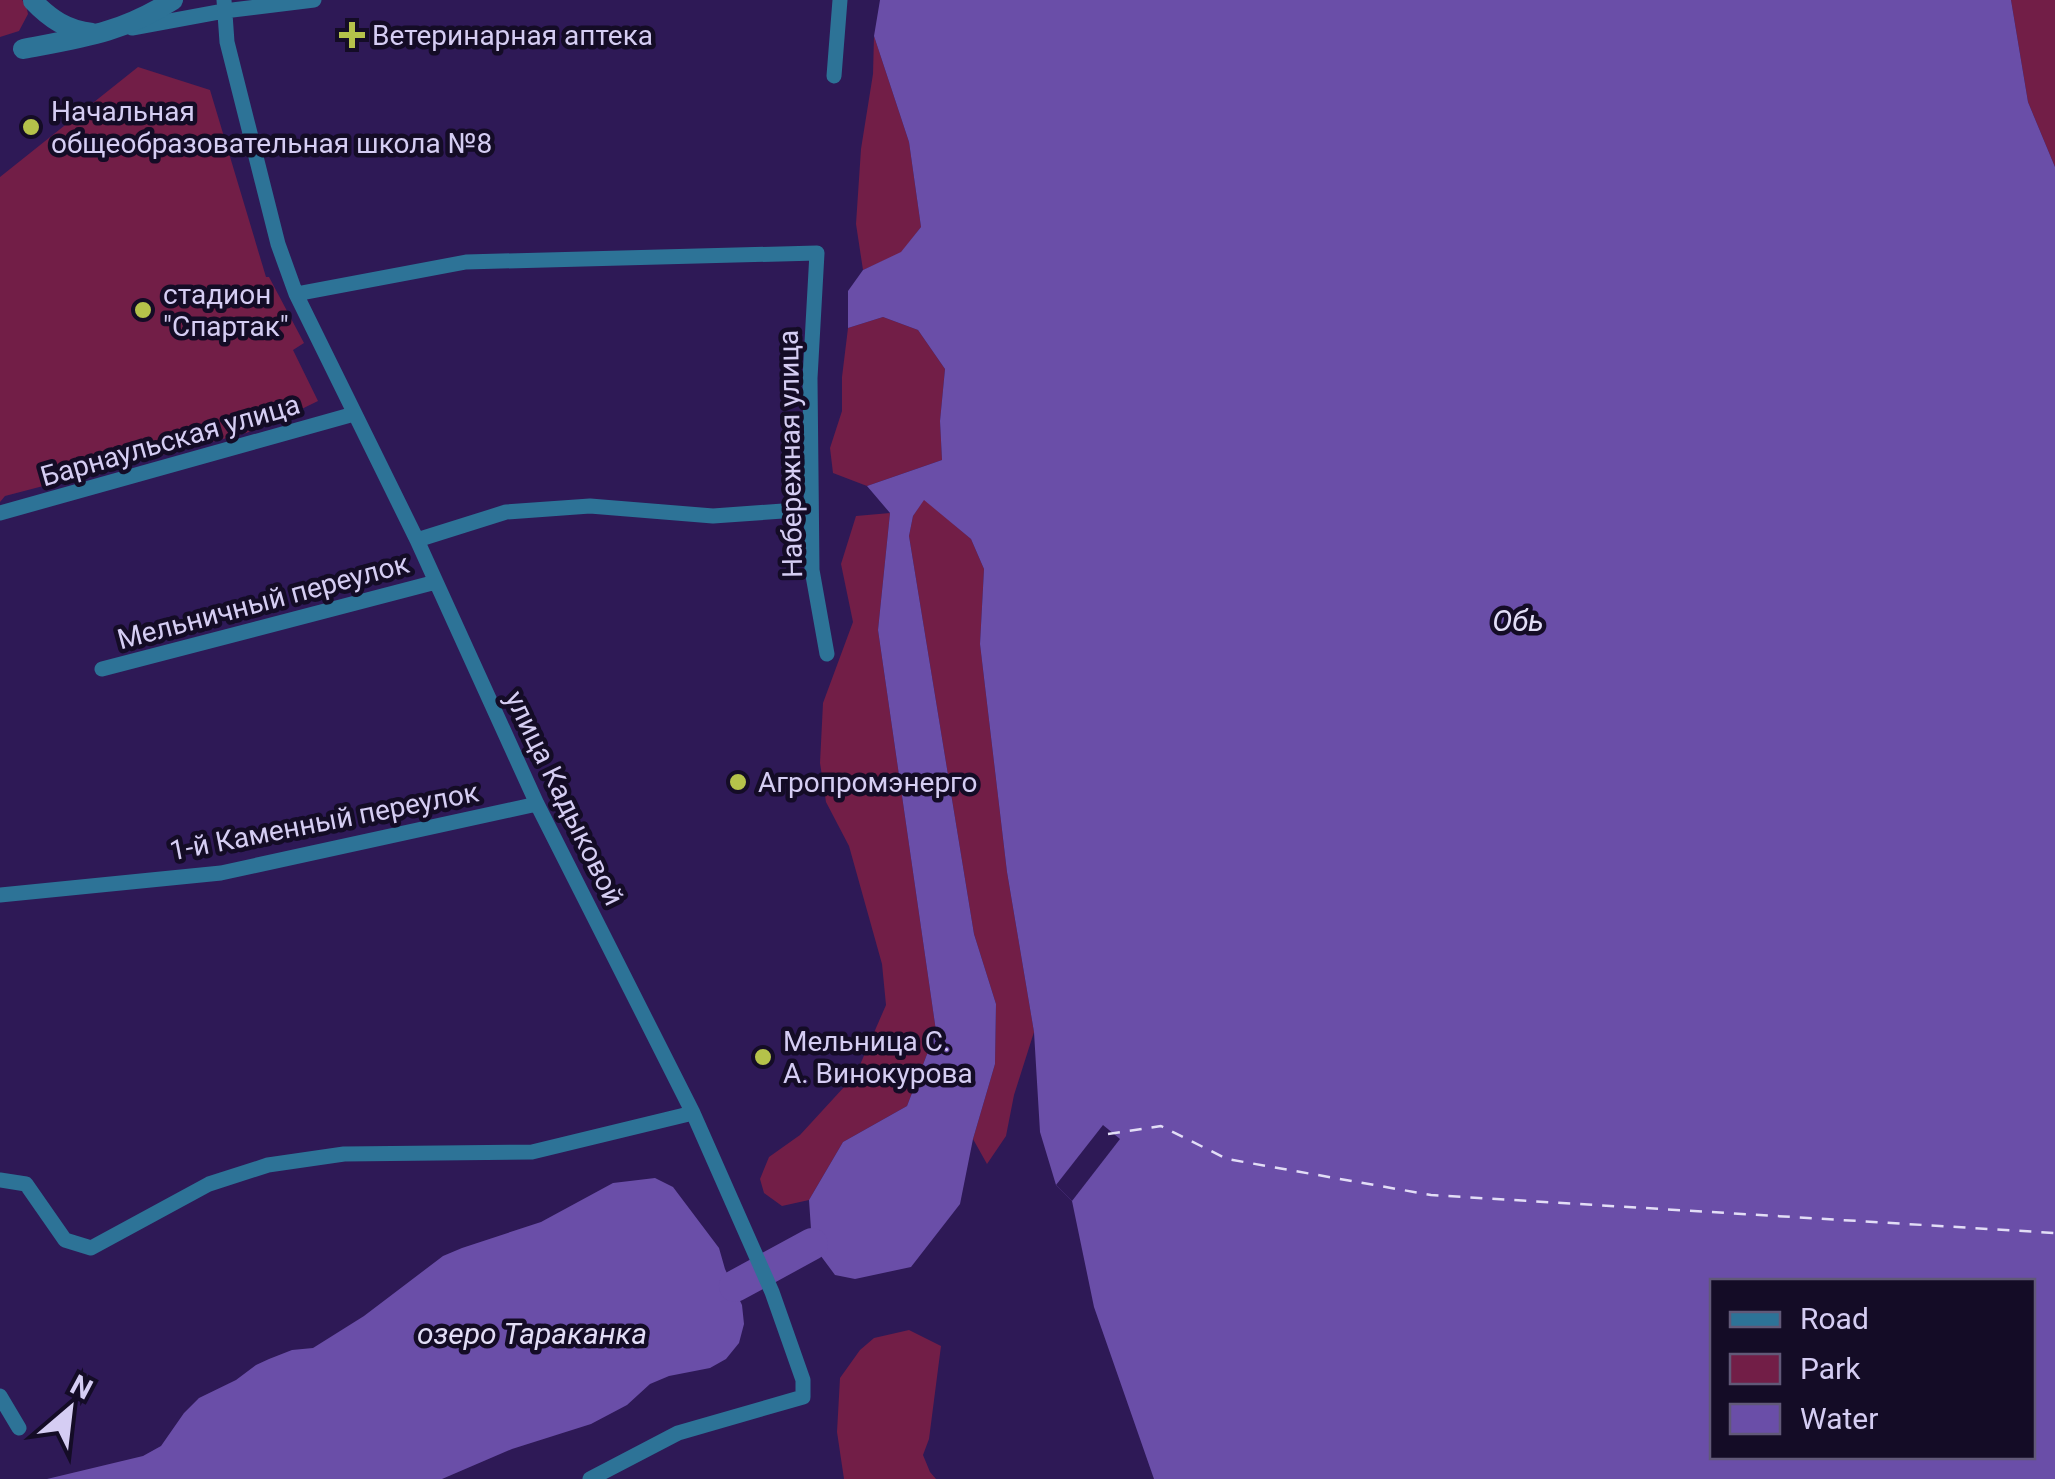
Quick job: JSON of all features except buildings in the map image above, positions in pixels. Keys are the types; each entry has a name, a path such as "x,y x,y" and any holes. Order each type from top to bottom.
{"street":[{"path":"32,1 47,16 77,31 109,32 173,0"},
{"path":"0,54 224,6 314,0"},
{"path":"834,76 840,0"},
{"path":"23,50 34,43 44,27 32,1"},
{"name":"улица Кадыковой","path":"224,6 227,42 273,226 296,294 417,540 537,804 693,1113 772,1292 803,1380 803,1397 678,1433 590,1479"},
{"name":"Набережная улица","path":"296,294 466,262 816,254 810,378 812,570 827,654"},
{"name":"Барнаульская улица","path":"0,513 354,414"},
{"name":"Мельничный переулок","path":"417,540 506,512 590,506 713,516 811,509"},
{"name":"Мельничный переулок","path":"102,669 436,582"},
{"name":"1-й Каменный переулок","path":"0,896 221,873 537,804"},
{"path":"0,1180 26,1184 65,1240 90,1248 209,1184 268,1165 344,1154 532,1152 693,1113"},
{"path":"0,1396 19,1428"}],"green space":[{"path":"0,0 22,0 28,14 19,31 0,37"},
{"path":"2011,0 2055,0 2055,167 2028,102"},
{"path":"874,36 909,142 921,227 901,253 863,270 856,224"},
{"name":"стадион \"Спартак\"","path":"138,67 210,90 266,277 304,343 293,350 318,401 246,433 5,496 0,502 0,177"},
{"path":"883,317 918,330 945,369 940,421 942,460 867,486 833,473 830,448 842,411 848,328"},
{"path":"924,499 971,539 984,569 980,644 1007,872 1034,1032 1006,1136 987,1164 973,1139 995,1064 996,1004 974,934 909,536 913,516"},
{"path":"890,513 878,630 936,1031 907,1106 843,1142 809,1200 782,1206 764,1193 760,1179 769,1157 800,1135 856,1074 886,1005 882,964 849,846 826,802 820,763 823,703 853,622 841,564 856,516"},
{"path":"909,1330 941,1346 929,1439 923,1455 936,1479 844,1479 837,1432 840,1378 874,1338"}],"water":[{"name":"Обь","path":"880,0 2011,0 2028,102 2055,167 2055,1479 1154,1479 1094,1307 1072,1201 1056,1185 1040,1132 1034,1032 1007,872 980,644 984,569 971,539 924,500 913,516 909,536 974,934 996,1004 995,1064 973,1139 960,1204 911,1267 855,1279 835,1275 812,1244 809,1200 843,1142 907,1106 936,1031 878,630 890,513 867,486 942,460 940,421 945,369 918,330 883,317 848,328 848,291 863,270 901,252 921,227 909,142 874,36"},
{"name":"озеро Тараканка","path":"655,1178 673,1187 719,1248 742,1305 744,1324 739,1343 726,1359 710,1368 669,1376 650,1384 627,1405 591,1424 512,1449 442,1479 47,1479 143,1456 161,1446 199,1398 269,1359 292,1350 313,1348 364,1316 443,1256 541,1222 613,1183"}],"pier":[{"path":"1103,1125 1120,1139 1072,1201 1056,1185"}],"waterway":[{"path":"735,1286 812,1244"}],"ferry route":[{"path":"1108,1134 1161,1126 1227,1159 1431,1195 2055,1233"}],"place":[{"name":"Ветеринарная аптека","path":"352,35"},
{"name":"Начальная общеобразовательная школа №8","path":"31,127"},
{"name":"стадион \"Спартак\"","path":"143,310"},
{"name":"Агропромэнерго","path":"738,782"},
{"name":"Мельница С. А. Винокурова","path":"763,1057"}]}
